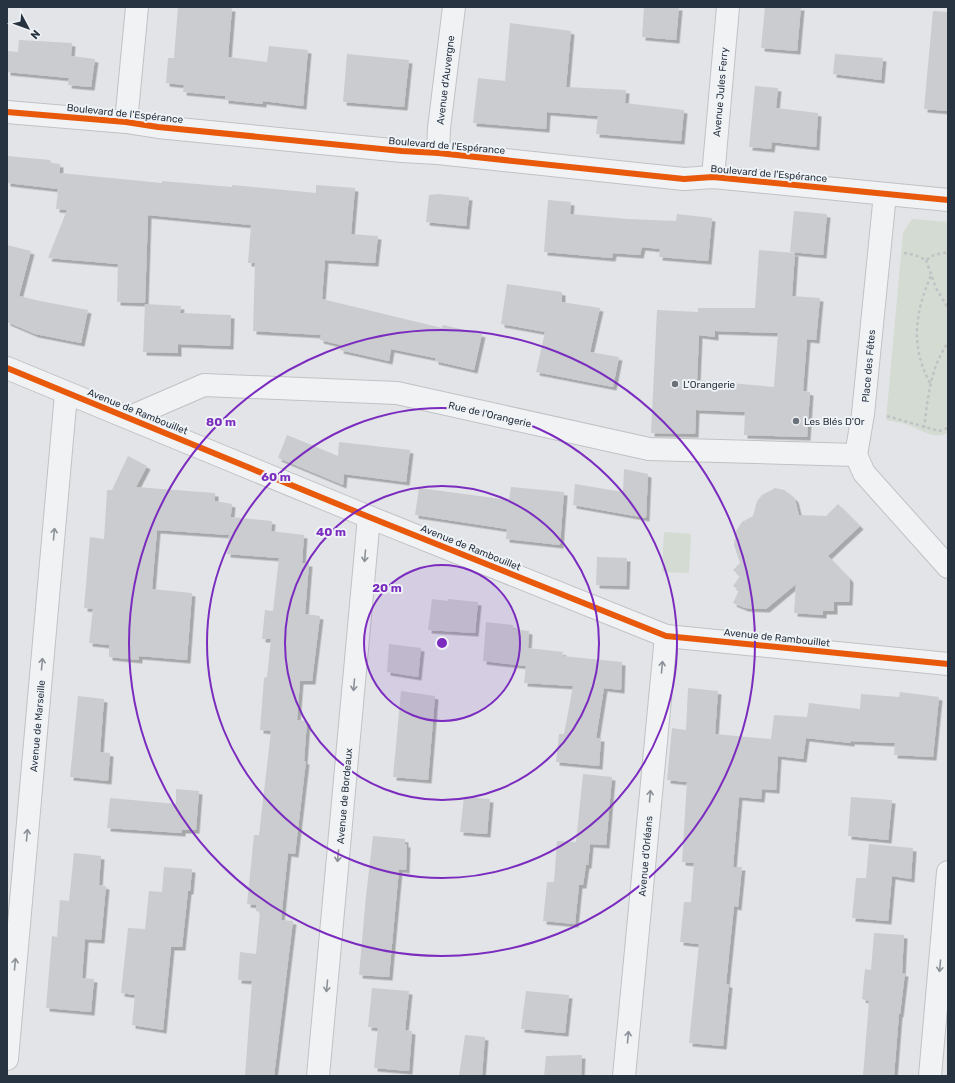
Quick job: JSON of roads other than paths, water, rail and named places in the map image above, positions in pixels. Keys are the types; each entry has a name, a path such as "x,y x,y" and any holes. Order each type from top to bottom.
{"street":[{"path":"126,122 137,7"},
{"name":"Avenue d'Auvergne","path":"438,153 439,128 454,7"},
{"name":"Avenue Jules Ferry","path":"713,177 728,7"},
{"name":"Boulevard de l'Espérance","path":"7,112 126,122 394,151 438,153 684,179 713,177 885,194"},
{"path":"885,194 948,200"},
{"name":"Place des Fêtes","path":"856,455 863,414 885,194"},
{"name":"Avenue de Rambouillet","path":"7,368 66,394 130,417 369,517 666,636 948,664"},
{"name":"Rue de l'Orangerie","path":"130,417 204,385 397,393 648,449 856,455"},
{"name":"Avenue de Marseille","path":"7,1059 66,394"},
{"path":"856,455 864,473 948,567"},
{"name":"Avenue de Bordeaux","path":"318,1076 369,517"},
{"name":"Avenue d'Orléans","path":"624,1076 666,636"},
{"path":"930,1076 948,872"}],"place":[{"name":"L'Orangerie","path":"675,384"},
{"name":"Les Blés D'Or","path":"796,421"}]}
